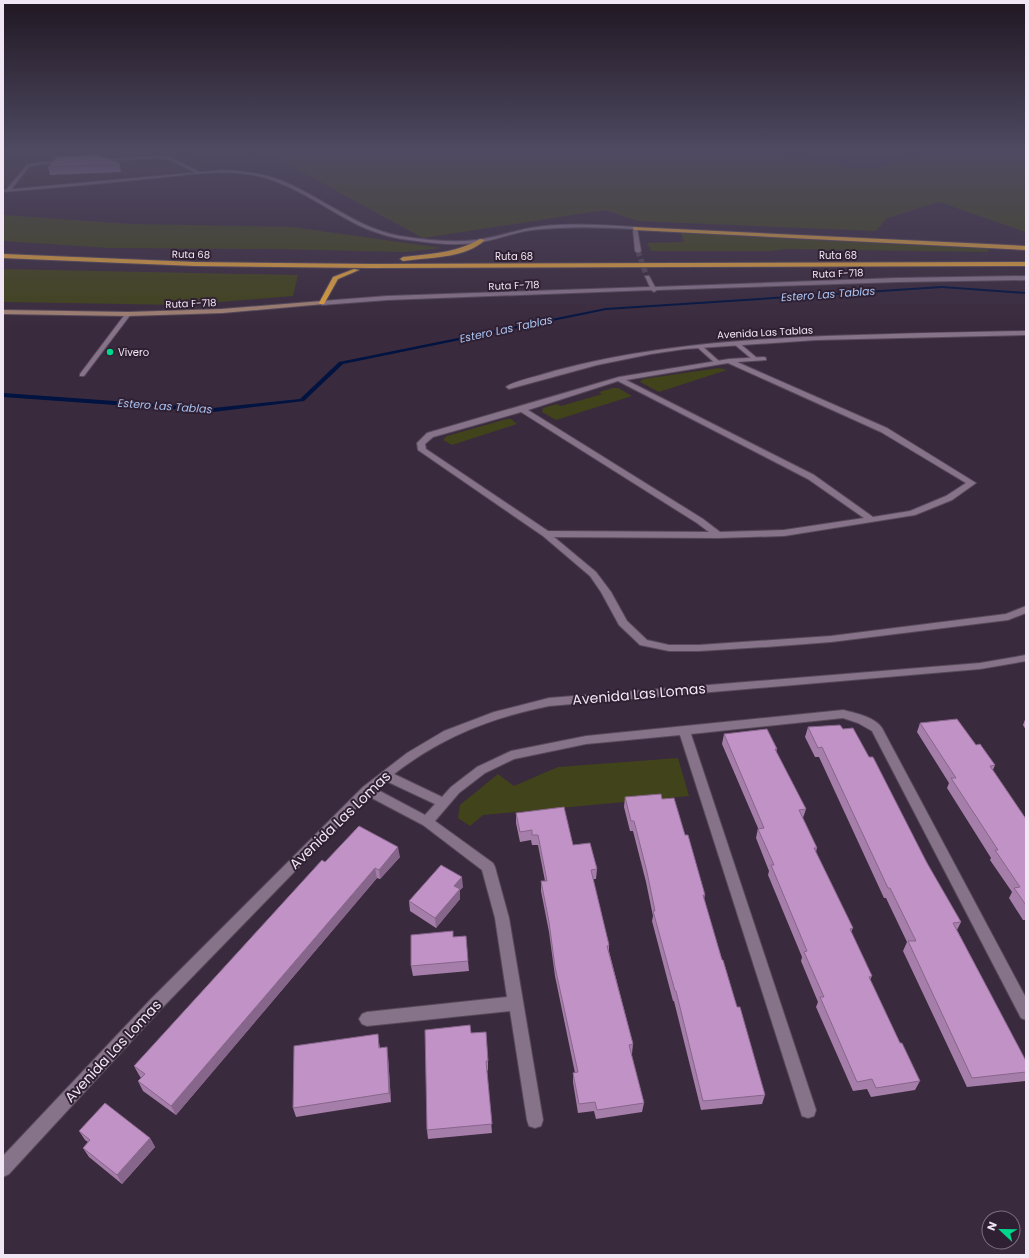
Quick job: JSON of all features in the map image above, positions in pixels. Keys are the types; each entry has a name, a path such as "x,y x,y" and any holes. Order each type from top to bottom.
{"highway":[{"path":"635,228 1026,248"},
{"path":"403,259 453,252 474,245 482,240"},
{"name":"Ruta 68","path":"42,250 188,257"},
{"name":"Ruta 68","path":"3,256 137,262 298,266 1026,264"},
{"name":"Ruta 68","path":"202,257 363,259"},
{"name":"Ruta 68","path":"395,259 1026,257"},
{"path":"298,266 329,275 371,266"},
{"path":"322,303 329,275"}],"main road":[{"name":"Ruta F-718","path":"3,312 128,314 222,311 322,303"}],"street":[{"path":"338,211 373,230 388,235 431,241 482,240 510,232 550,227 587,226 635,228 638,251"},
{"path":"647,277 654,290"},
{"name":"Ruta F-718","path":"322,303 387,298 654,290 896,280 1026,278"},
{"path":"82,375 128,314"},
{"name":"Avenida Las Tablas","path":"509,387 542,376 591,363 651,352 699,346 863,336 1026,333"},
{"path":"736,343 755,359"},
{"path":"699,346 718,362"},
{"path":"764,359 718,362 673,368 619,379 522,409 430,435 421,443 422,450 546,534 593,574 606,592 623,623 644,643 669,648 699,648 831,639 1008,617 1026,609"},
{"path":"546,534 718,535 784,533 912,513 949,498 972,483 884,430 729,361"},
{"path":"619,379 811,477 871,520"},
{"path":"522,409 700,521 718,535"},
{"name":"Avenida Las Lomas","path":"3,1168 156,1004 367,790 419,750 444,736 471,723 522,708 549,702 920,672 980,666 1026,658"},
{"path":"427,822 455,790 481,770 511,755 586,740 843,714 862,720 876,728 1026,1013"},
{"path":"684,731 808,1110"},
{"path":"385,775 444,803"},
{"path":"367,790 427,822 488,867 502,918 535,1120"},
{"path":"367,1019 515,1003"}],"green space":[{"path":"373,211 600,211 423,238"},
{"path":"607,211 911,211 887,218 876,231 638,221"},
{"path":"964,211 1026,211 1026,232"},
{"path":"3,215 130,224 292,227 442,248 406,252 276,249 110,248 3,241"},
{"path":"681,233 989,249 988,252 786,249 770,251 651,251 647,243 684,242"},
{"path":"3,269 298,275 293,296 183,305 3,302"},
{"path":"719,368 727,370 659,392 640,382 643,379"},
{"path":"618,388 632,396 556,420 542,412 543,408 557,404 561,406 602,394 599,392"},
{"path":"511,419 517,424 452,445 443,440 447,436"},
{"path":"678,758 689,796 483,815 470,826 458,818 460,805 498,774 514,786 558,767"}],"building":[{"path":"957,719 976,745 980,744 995,765 990,766 1026,819 1026,905 1014,888 1020,887 995,850 998,850 951,778 956,778 920,723"},
{"path":"840,725 843,729 853,728 869,757 873,757 927,863 961,922 953,923 1026,1061 1026,1072 972,1078 908,941 916,941 890,888 888,888 822,747 818,748 808,727"},
{"path":"767,729 777,749 775,749 806,809 799,810 817,848 814,848 853,928 850,929 872,976 869,977 900,1043 902,1043 920,1081 876,1088 872,1079 857,1082 820,997 824,997 804,952 807,951 771,865 774,865 758,829 764,828 724,734"},
{"path":"661,794 662,799 674,798 685,835 688,835 705,895 703,895 722,960 737,1007 740,1007 765,1095 703,1101 676,991 653,911 655,911 647,872 634,821 631,821 625,797"},
{"path":"564,807 573,845 590,843 597,869 591,870 609,945 607,946 633,1044 629,1045 644,1103 597,1110 595,1102 579,1104 573,1073 578,1072 555,967 549,922 541,881 547,881 538,835 532,835 532,830 520,832 516,813"},
{"path":"359,826 398,847 379,870 375,868 171,1106 138,1081 145,1074 134,1066 322,860 325,862"},
{"path":"441,865 462,877 454,886 460,889 435,918 409,901"},
{"path":"453,931 453,937 466,936 468,961 411,966 411,935"},
{"path":"470,1025 471,1033 486,1032 488,1061 486,1061 492,1124 427,1130 425,1030"},
{"path":"378,1034 379,1048 387,1047 389,1093 293,1108 294,1046"},
{"path":"105,1103 150,1138 117,1175 83,1148 90,1140 79,1131"}],"waterway":[{"name":"Estero Las Tablas","path":"3,395 213,410 302,400 341,363 606,309 942,287 1026,293"}],"tunnel":[{"path":"638,251 647,277"}],"place":[{"name":"Vivero","path":"110,352"}]}
